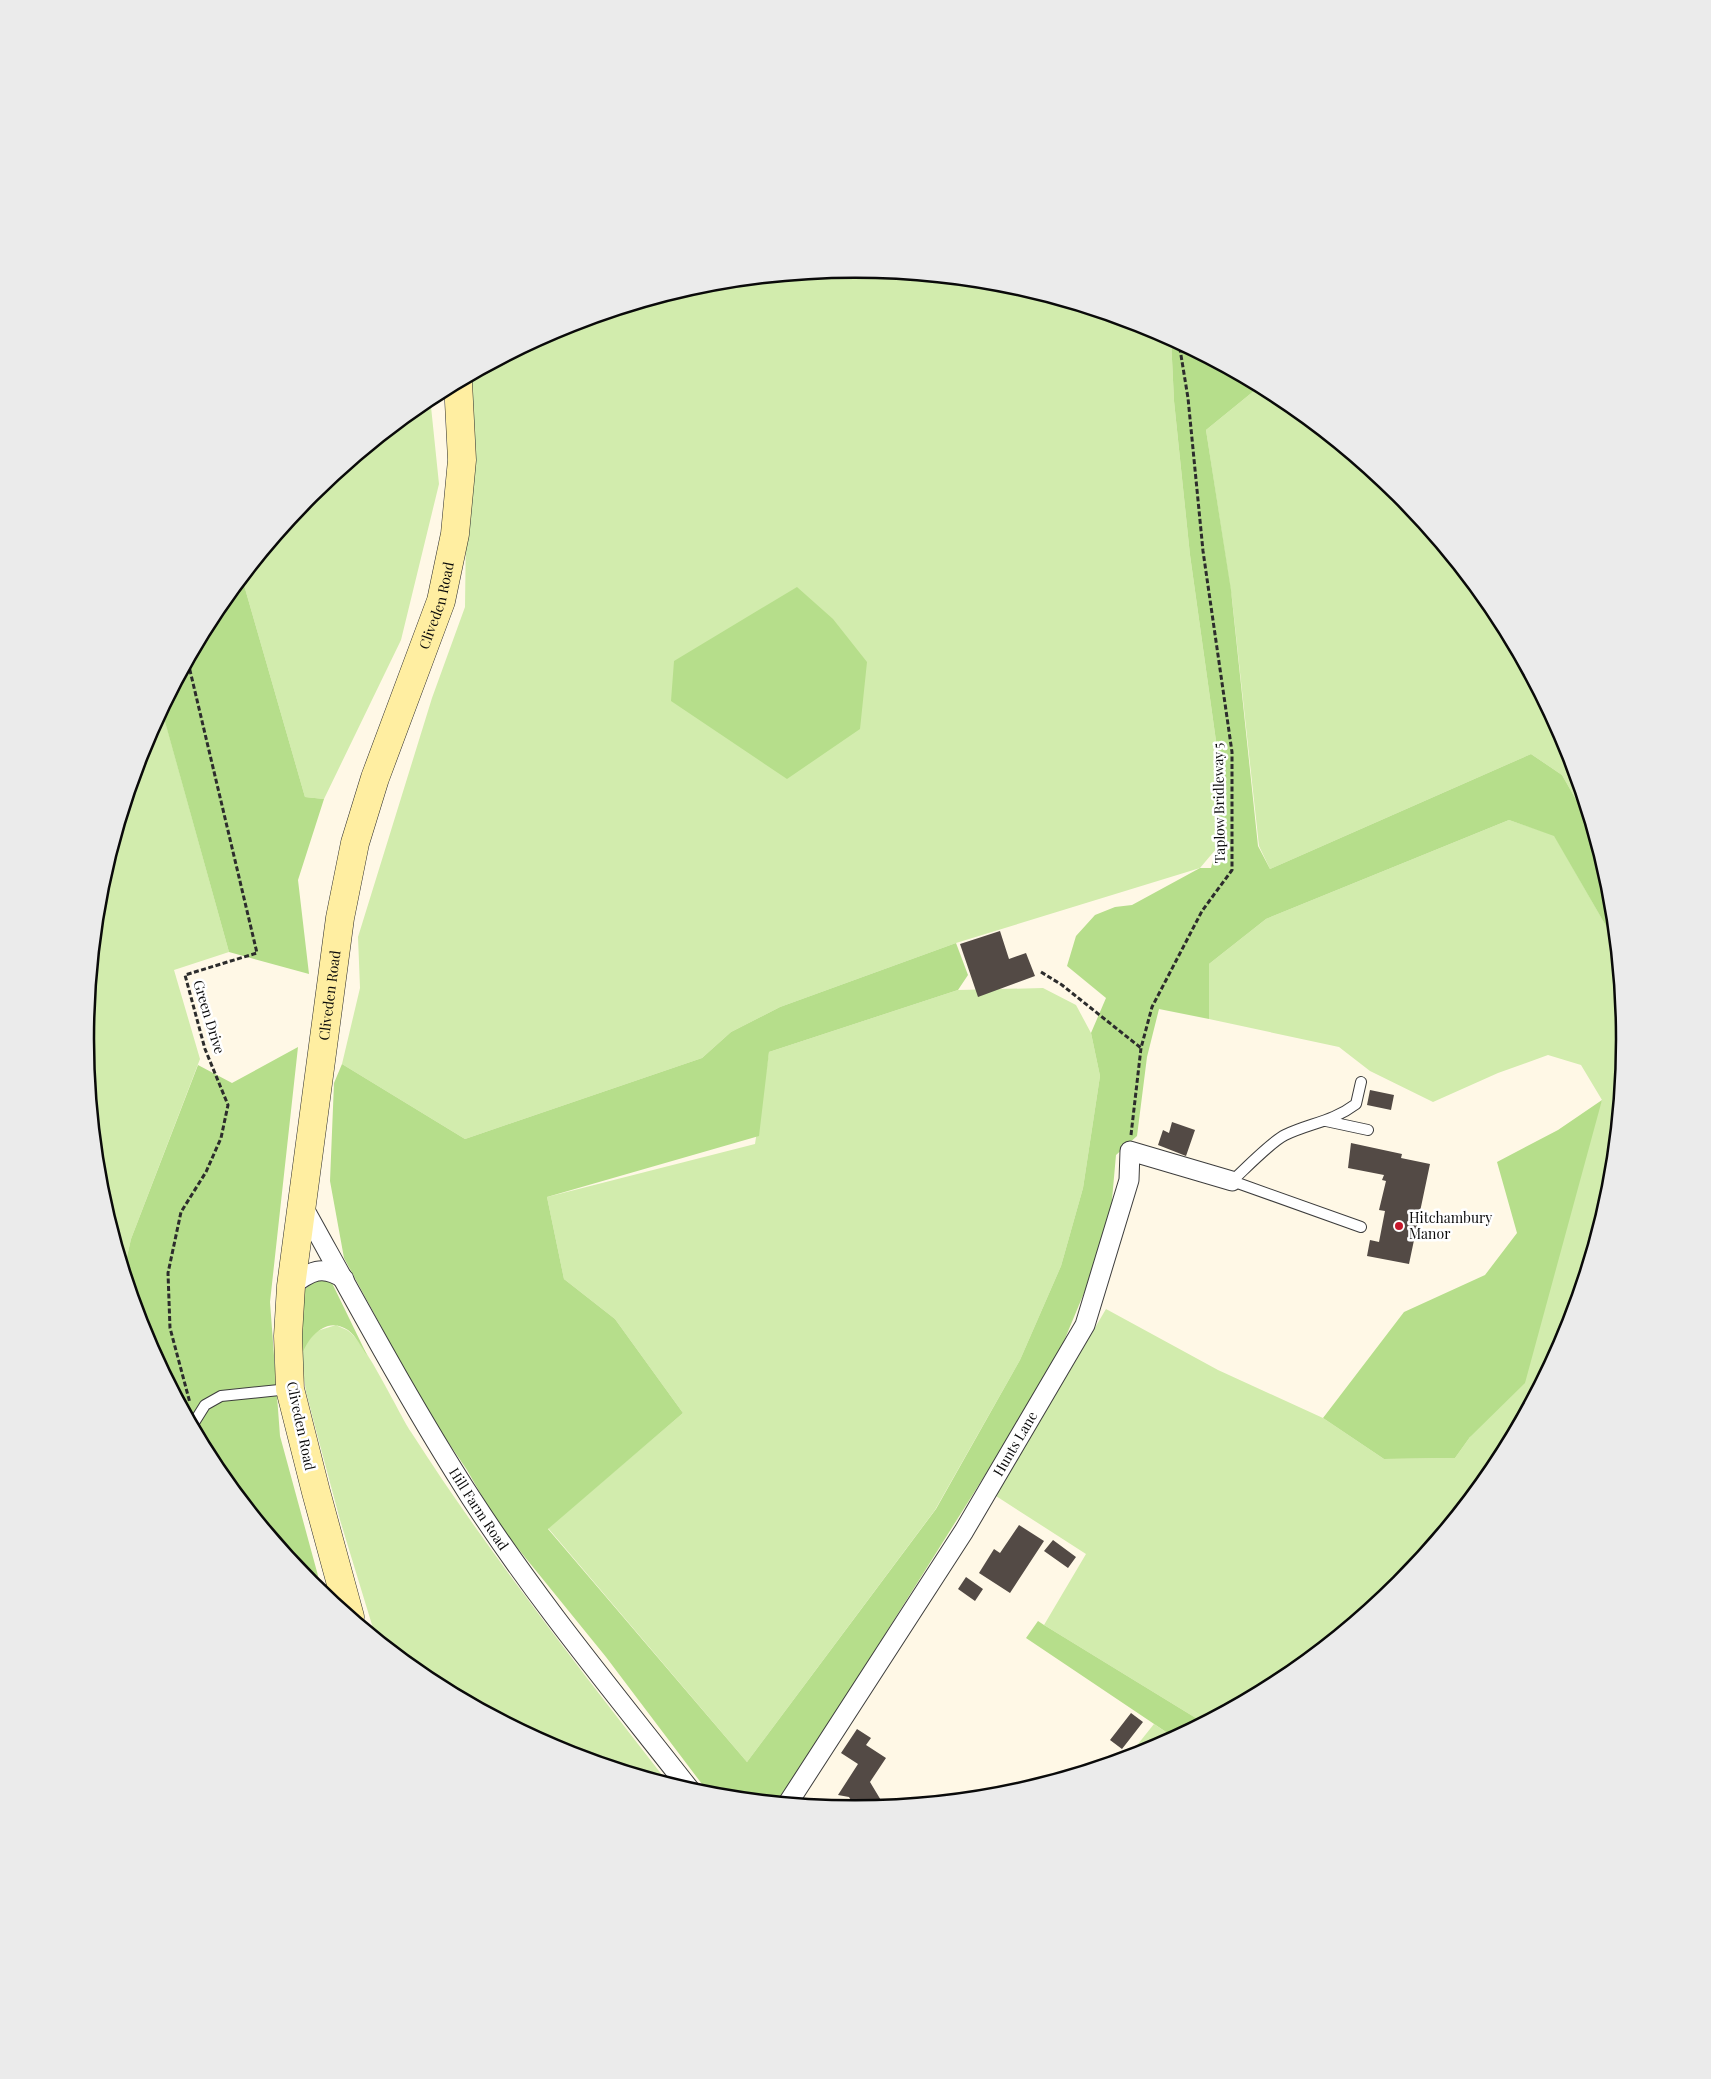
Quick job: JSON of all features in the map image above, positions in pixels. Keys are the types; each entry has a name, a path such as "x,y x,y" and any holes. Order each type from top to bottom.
{"street":[{"name":"Cliveden Road","path":"347,1606 290,1389 288,1336 291,1286 340,918 355,843 375,778 441,601 455,534 462,460 458,390"},
{"path":"1130,1151 1232,1181"},
{"name":"Hunts Lane","path":"791,1798 964,1531 1085,1324 1129,1180 1130,1151"},
{"name":"Hill Farm Road","path":"301,1203 405,1388 471,1498 549,1609 685,1781"},
{"path":"291,1286 302,1277 313,1272 325,1270 333,1271 344,1279"}],"lane":[{"path":"1360,1227 1232,1181 1284,1136 1326,1122 1356,1104 1361,1082"},
{"path":"1326,1122 1368,1130"},
{"path":"196,1420 205,1405 220,1396 290,1389"}],"path":[{"name":"Taplow Bridleway 5","path":"1130,1151 1141,1048 1152,1008 1202,911 1232,870 1232,752 1203,551 1188,398 1180,351"},
{"name":"Green Drive","path":"190,670 258,953 185,975 205,1049 228,1105 221,1138 206,1172 181,1212 168,1273 170,1328 193,1415"},
{"path":"1041,972 1062,985 1141,1048"}],"green space":[{"path":"806,279 905,279 955,284 1004,292 1100,318 1171,347 1174,401 1190,555 1216,741 1216,849 1200,868 956,943 780,1007 731,1032 702,1058 465,1139 342,1064 360,988 358,937 432,698 465,607 468,384 519,356 611,318 658,304 707,292 756,284"},
{"path":"1171,347 1192,356 1254,391 1206,430 1231,590 1258,846 1270,869 1531,754 1562,775 1581,808 1603,891 1610,933 1554,836 1509,820 1266,919 1209,964 1209,1019 1159,1009 1147,1057 1137,1136 1116,1155 1109,1233 1049,1377 985,1475 782,1798 704,1786 606,1657 498,1524 467,1470 427,1411 344,1258 330,1181 334,1083 342,1064 465,1139 702,1058 731,1032 780,1007 956,943 968,975 958,990 769,1052 759,1136 547,1197 564,1279 615,1319 683,1413 548,1529 747,1762 936,1509 1020,1360 1061,1266 1083,1188 1100,1076 1091,1033 1106,998 1067,966 1076,936 1095,915 1115,907 1132,905 1200,868 1211,868 1216,849 1216,741 1190,555 1174,401"},
{"path":"1254,391 1279,406 1319,435 1358,467 1394,501 1428,537 1489,616 1539,703 1559,748 1581,808 1562,775 1531,754 1270,869 1259,846 1232,599 1206,430"},
{"path":"431,407 439,484 401,640 324,799 305,797 244,585 283,537 317,501 353,467"},
{"path":"244,585 305,797 324,799 298,880 309,974 229,952 164,720 196,659 222,616"},
{"path":"797,587 833,619 867,662 860,729 787,779 671,701 674,661"},
{"path":"165,720 229,952 174,970 200,1059 131,1239 127,1259 108,1188 100,1139 95,1089 95,990 100,940 108,891 120,842 134,795"},
{"path":"1509,820 1554,835 1610,932 1616,990 1616,1089 1611,1139 1603,1188 1577,1284 1539,1376 1489,1463 1428,1542 1358,1612 1279,1673 1198,1720 1044,1625 1086,1554 996,1496 1106,1309 1218,1370 1323,1418 1384,1459 1455,1458 1470,1437 1602,1100 1581,1065 1548,1055 1498,1073 1433,1102 1370,1071 1339,1047 1209,1019 1209,964 1266,919"},
{"path":"1043,988 1076,1005 1091,1033 1100,1076 1083,1188 1061,1266 1020,1360 935,1510 747,1762 548,1528 683,1413 615,1319 564,1279 547,1197 755,1144 769,1052 958,990"},
{"path":"298,1047 270,1302 280,1436 319,1580 283,1542 251,1503 222,1463 196,1420 172,1376 152,1331 127,1259 131,1239 198,1065 232,1083"},
{"path":"1602,1100 1525,1383 1470,1437 1455,1458 1384,1459 1323,1418 1404,1312 1485,1275 1517,1233 1497,1162 1558,1130"},
{"path":"324,1279 332,1283 367,1355 351,1332 340,1326 332,1325 318,1331 313,1336 301,1357 300,1293 314,1282"},
{"path":"336,1325 347,1330 363,1347 411,1432 472,1523 536,1611 663,1776 611,1761 519,1723 432,1673 373,1628 340,1520 306,1392 301,1357 305,1344 317,1331"},
{"path":"1038,1621 1198,1720 1168,1734 1026,1638"},
{"path":"1154,1724 1168,1734 1147,1743 1135,1748"}],"building":[{"path":"1000,931 1009,959 1026,953 1035,976 978,997 960,944"},
{"path":"1370,1090 1394,1095 1391,1110 1367,1105"},
{"path":"1172,1122 1195,1130 1186,1156 1158,1145 1163,1130 1169,1133"},
{"name":"Hitchambury Manor","path":"1351,1143 1402,1154 1401,1158 1430,1164 1409,1264 1367,1256 1370,1240 1379,1242 1385,1211 1379,1210 1386,1181 1382,1180 1384,1175 1348,1168"},
{"path":"1019,1525 1044,1541 1010,1593 979,1573 994,1549 1000,1553"},
{"path":"1053,1540 1076,1557 1068,1568 1044,1551"},
{"path":"966,1577 983,1589 975,1601 958,1589"},
{"path":"1131,1713 1143,1722 1122,1749 1110,1740"},
{"path":"857,1729 871,1738 866,1745 886,1758 870,1782 881,1800 851,1801 849,1797 838,1795 858,1764 841,1753"}],"place":[{"name":"Hitchambury Manor","path":"1399,1226"}]}
